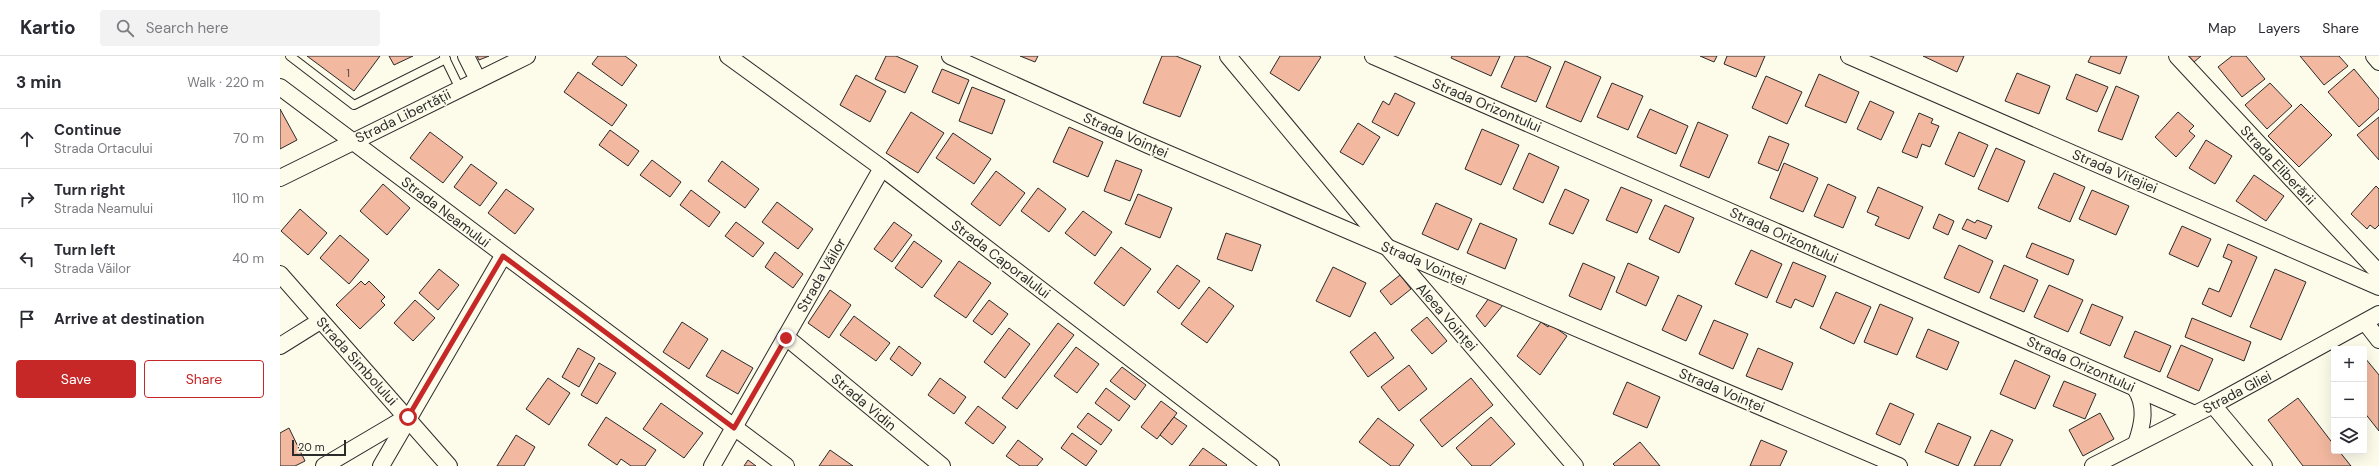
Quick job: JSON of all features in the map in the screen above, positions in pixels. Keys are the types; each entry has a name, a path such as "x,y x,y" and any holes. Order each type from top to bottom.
{"street":[{"path":"466,56 478,80"},
{"name":"Strada Libertății","path":"280,178 352,141 527,56"},
{"name":"Strada Caporalului","path":"728,56 882,168 1271,466"},
{"name":"Strada Voinței","path":"950,56 1148,145 1899,466"},
{"name":"Aleea Voinței","path":"1228,56 1388,248 1575,466"},
{"name":"Strada Orizontului","path":"1373,56 2195,414"},
{"name":"Strada Vitejiei","path":"1849,56 2379,287"},
{"name":"Strada Eliberării","path":"2177,56 2379,273"},
{"path":"2374,56 2379,62"},
{"name":"Strada Neamului","path":"280,88 786,466"},
{"name":"Strada Văilor","path":"712,466 882,168"},
{"path":"381,466 408,417 503,256"},
{"name":"Strada Simbolului","path":"280,274 320,321 408,417 449,466"},
{"name":"Strada Gliei","path":"2093,466 2213,405 2379,314"},
{"path":"280,346 320,321"},
{"path":"2364,322 2379,340"},
{"name":"Strada Vidin","path":"786,338 942,466"},
{"path":"2135,388 2141,397 2143,408 2142,421 2136,444"},
{"path":"2213,405 2264,466"},
{"path":"324,466 408,417"}],"lane":[{"path":"290,56 354,104 445,58 460,89"}],"building":[{"path":"307,56 380,56 354,91"},
{"path":"389,56 413,56 394,65"},
{"path":"477,56 489,56 479,60"},
{"path":"598,56 625,56 637,65 622,86 592,64"},
{"path":"886,56 896,56 918,66 905,93 875,79"},
{"path":"1020,56 1038,56 1035,62"},
{"path":"1162,56 1176,56 1201,66 1180,117 1143,103"},
{"path":"1280,56 1321,57 1299,91 1270,73"},
{"path":"1452,56 1500,56 1491,76 1451,58"},
{"path":"1515,56 1526,56 1551,67 1536,102 1501,87"},
{"path":"1700,56 1717,56 1714,62"},
{"path":"1727,56 1765,56 1756,77 1724,64"},
{"path":"1923,56 1964,56 1957,72"},
{"path":"2091,56 2127,56 2120,74 2088,62"},
{"path":"2188,56 2201,56 2194,62"},
{"path":"2232,56 2246,56 2265,79 2242,97 2218,67"},
{"path":"2300,56 2339,56 2348,66 2324,85"},
{"path":"1565,61 1601,77 1581,122 1546,107"},
{"path":"942,69 969,80 959,104 932,92"},
{"path":"2354,69 2379,99 2379,109 2359,127 2328,92"},
{"path":"578,72 627,105 612,126 564,92"},
{"path":"2017,73 2050,86 2039,114 2005,101"},
{"path":"1819,74 1859,92 1846,123 1805,106"},
{"path":"2076,74 2108,87 2097,112 2066,99"},
{"path":"856,75 886,91 870,122 840,105"},
{"path":"1766,76 1802,92 1787,124 1752,108"},
{"path":"1612,83 1643,96 1628,130 1597,117"},
{"path":"2270,83 2292,106 2267,129 2245,105"},
{"path":"2116,86 2139,96 2122,140 2098,131"},
{"path":"972,87 1005,100 992,134 959,121"},
{"path":"1395,93 1415,103 1398,136 1372,122 1383,101 1389,105"},
{"path":"1870,101 1894,112 1881,140 1857,129"},
{"path":"2301,104 2332,135 2299,167 2268,136"},
{"path":"280,109 297,140 280,149"},
{"path":"1650,109 1688,126 1676,154 1637,137"},
{"path":"911,112 944,133 918,173 886,153"},
{"path":"2178,112 2194,126 2189,131 2195,136 2176,157 2155,137"},
{"path":"1919,113 1933,119 1931,123 1939,126 1930,147 1922,144 1917,158 1902,152"},
{"path":"2379,117 2379,160 2357,135"},
{"path":"1698,122 1728,135 1709,178 1680,166"},
{"path":"1358,123 1380,137 1363,165 1340,152"},
{"path":"1069,127 1103,142 1088,177 1053,162"},
{"path":"1482,129 1519,145 1501,185 1465,169"},
{"path":"610,130 639,151 628,166 599,145"},
{"path":"430,132 463,157 443,183 410,158"},
{"path":"1959,132 1988,145 1974,177 1945,164"},
{"path":"953,133 991,159 974,184 936,158"},
{"path":"1769,136 1789,144 1778,171 1758,163"},
{"path":"2206,140 2232,156 2215,184 2189,168"},
{"path":"1996,148 2025,161 2008,202 1978,189"},
{"path":"1529,153 1559,167 1543,203 1513,189"},
{"path":"652,160 681,182 670,197 640,175"},
{"path":"1116,160 1142,170 1130,201 1104,191"},
{"path":"722,161 759,189 745,208 708,181"},
{"path":"1784,163 1818,178 1803,212 1770,198"},
{"path":"471,164 497,183 480,206 454,187"},
{"path":"996,171 1025,193 1000,226 971,204"},
{"path":"2054,173 2085,187 2070,222 2038,208"},
{"path":"2254,175 2284,196 2266,221 2236,201"},
{"path":"383,184 410,208 387,235 360,211"},
{"path":"1828,184 1856,197 1843,228 1814,216"},
{"path":"2376,186 2379,189 2379,225 2375,229 2370,225 2367,229 2351,214"},
{"path":"1621,187 1652,200 1637,233 1606,220"},
{"path":"1878,187 1923,207 1909,239 1875,225 1879,217 1867,212"},
{"path":"1038,188 1066,209 1049,232 1021,211"},
{"path":"506,189 534,209 515,234 488,213"},
{"path":"1565,189 1589,200 1573,234 1549,224"},
{"path":"691,190 720,212 709,227 680,205"},
{"path":"2092,190 2129,206 2116,235 2079,219"},
{"path":"1138,194 1172,208 1160,238 1125,224"},
{"path":"777,202 813,229 798,249 762,222"},
{"path":"1436,203 1472,219 1458,250 1422,234"},
{"path":"1665,205 1694,218 1679,253 1649,239"},
{"path":"300,209 327,233 308,255 281,231"},
{"path":"1083,211 1112,232 1095,256 1065,233"},
{"path":"1939,214 1954,221 1948,235 1933,228"},
{"path":"1967,219 1975,223 1977,220 1992,226 1986,239 1962,229"},
{"path":"736,222 764,243 753,257 725,236"},
{"path":"894,222 912,235 892,262 874,249"},
{"path":"1480,223 1517,239 1505,269 1467,253"},
{"path":"2182,226 2211,239 2198,267 2169,254"},
{"path":"1226,233 1261,245 1252,271 1217,259"},
{"path":"340,235 369,260 349,284 320,258"},
{"path":"914,241 942,261 922,288 895,268"},
{"path":"2032,243 2074,260 2068,275 2026,257"},
{"path":"2228,244 2257,257 2231,317 2202,304 2209,288 2219,292 2232,261 2223,257"},
{"path":"1959,245 1993,261 1979,293 1944,278"},
{"path":"1121,247 1151,269 1124,306 1094,283"},
{"path":"1751,250 1782,264 1767,298 1735,284"},
{"path":"775,252 803,274 793,288 765,267"},
{"path":"959,261 991,283 966,318 934,296"},
{"path":"1793,262 1826,276 1813,307 1795,299 1791,308 1776,302"},
{"path":"1583,263 1615,277 1601,310 1569,296"},
{"path":"1628,263 1659,277 1646,306 1616,292"},
{"path":"1177,265 1200,281 1179,309 1157,292"},
{"path":"2004,265 2038,280 2024,312 1990,298"},
{"path":"1333,267 1366,283 1350,317 1316,301"},
{"path":"439,269 459,285 438,310 419,293"},
{"path":"2275,269 2306,282 2281,340 2250,327"},
{"path":"1400,275 1411,289 1391,305 1380,291"},
{"path":"361,281 365,285 369,281 385,297 381,301 385,305 360,329 336,305"},
{"path":"2049,285 2083,300 2068,332 2034,317"},
{"path":"1209,287 1234,306 1207,343 1181,324"},
{"path":"830,290 851,305 829,338 808,323"},
{"path":"1836,292 1871,307 1854,344 1820,328"},
{"path":"1678,295 1702,306 1686,341 1662,330"},
{"path":"1489,298 1503,305 1485,327 1476,316"},
{"path":"415,300 435,318 413,341 394,323"},
{"path":"989,300 1008,314 992,335 973,321"},
{"path":"1880,304 1913,318 1897,355 1864,342"},
{"path":"2092,304 2123,317 2110,346 2080,333"},
{"path":"854,316 890,343 876,361 840,335"},
{"path":"1427,317 1447,341 1432,354 1411,330"},
{"path":"2192,318 2251,342 2244,361 2185,337"},
{"path":"1714,320 1748,334 1733,369 1699,354"},
{"path":"682,322 708,339 689,369 663,352"},
{"path":"1541,322 1548,327 1550,324 1567,336 1540,375 1517,356"},
{"path":"1058,323 1074,335 1017,409 1002,398"},
{"path":"1009,328 1030,344 1005,378 984,362"},
{"path":"1928,329 1959,342 1947,370 1916,357"},
{"path":"2135,331 2171,346 2160,372 2124,357"},
{"path":"1375,332 1394,358 1368,377 1350,352"},
{"path":"2181,345 2213,359 2199,391 2167,377"},
{"path":"899,346 921,363 912,376 890,359"},
{"path":"1076,347 1099,364 1077,393 1054,376"},
{"path":"578,348 595,358 579,387 562,377"},
{"path":"1758,348 1793,363 1782,390 1746,376"},
{"path":"722,350 753,368 738,394 706,376"},
{"path":"2015,360 2050,376 2035,409 2000,394"},
{"path":"2367,360 2379,375 2379,431 2367,416"},
{"path":"599,363 616,373 597,404 581,395"},
{"path":"1409,365 1427,389 1399,411 1381,387"},
{"path":"1122,367 1146,385 1135,400 1110,381"},
{"path":"548,378 570,393 549,425 526,409"},
{"path":"940,378 966,397 954,414 928,395"},
{"path":"1471,378 1493,405 1442,447 1420,420"},
{"path":"2064,381 2096,394 2085,419 2053,406"},
{"path":"1627,382 1660,397 1647,428 1613,414"},
{"path":"1106,388 1130,406 1119,421 1095,403"},
{"path":"2298,398 2331,441 2331,454 2341,454 2351,466 2303,466 2268,420"},
{"path":"1161,401 1177,413 1157,439 1141,427"},
{"path":"661,403 703,433 684,458 643,429"},
{"path":"1890,403 1914,414 1900,445 1876,434"},
{"path":"978,406 1006,427 993,444 965,423"},
{"path":"1088,413 1112,430 1101,445 1077,427"},
{"path":"2100,413 2114,439 2083,456 2069,430"},
{"path":"606,417 656,450 645,466 631,466 621,459 617,465 588,445"},
{"path":"1174,417 1187,426 1172,445 1160,435"},
{"path":"1491,417 1515,444 1490,466 1472,466 1456,448"},
{"path":"1378,418 1414,445 1399,466 1391,466 1359,442"},
{"path":"1938,423 1971,437 1958,466 1925,452"},
{"path":"289,428 305,461 295,466 280,466 280,433"},
{"path":"1991,430 2013,440 2000,466 1974,466"},
{"path":"1072,433 1097,451 1086,466 1061,448"},
{"path":"516,435 535,447 524,466 497,466"},
{"path":"1018,440 1043,459 1037,466 1020,466 1006,456"},
{"path":"1761,440 1787,451 1780,466 1750,466"},
{"path":"1640,442 1660,466 1615,466 1613,464"},
{"path":"1203,448 1227,465 1189,466"},
{"path":"830,450 853,466 819,466"},
{"path":"748,460 756,466 744,466"}],"route":[{"path":"408,417 503,256 734,428 786,338"}]}
